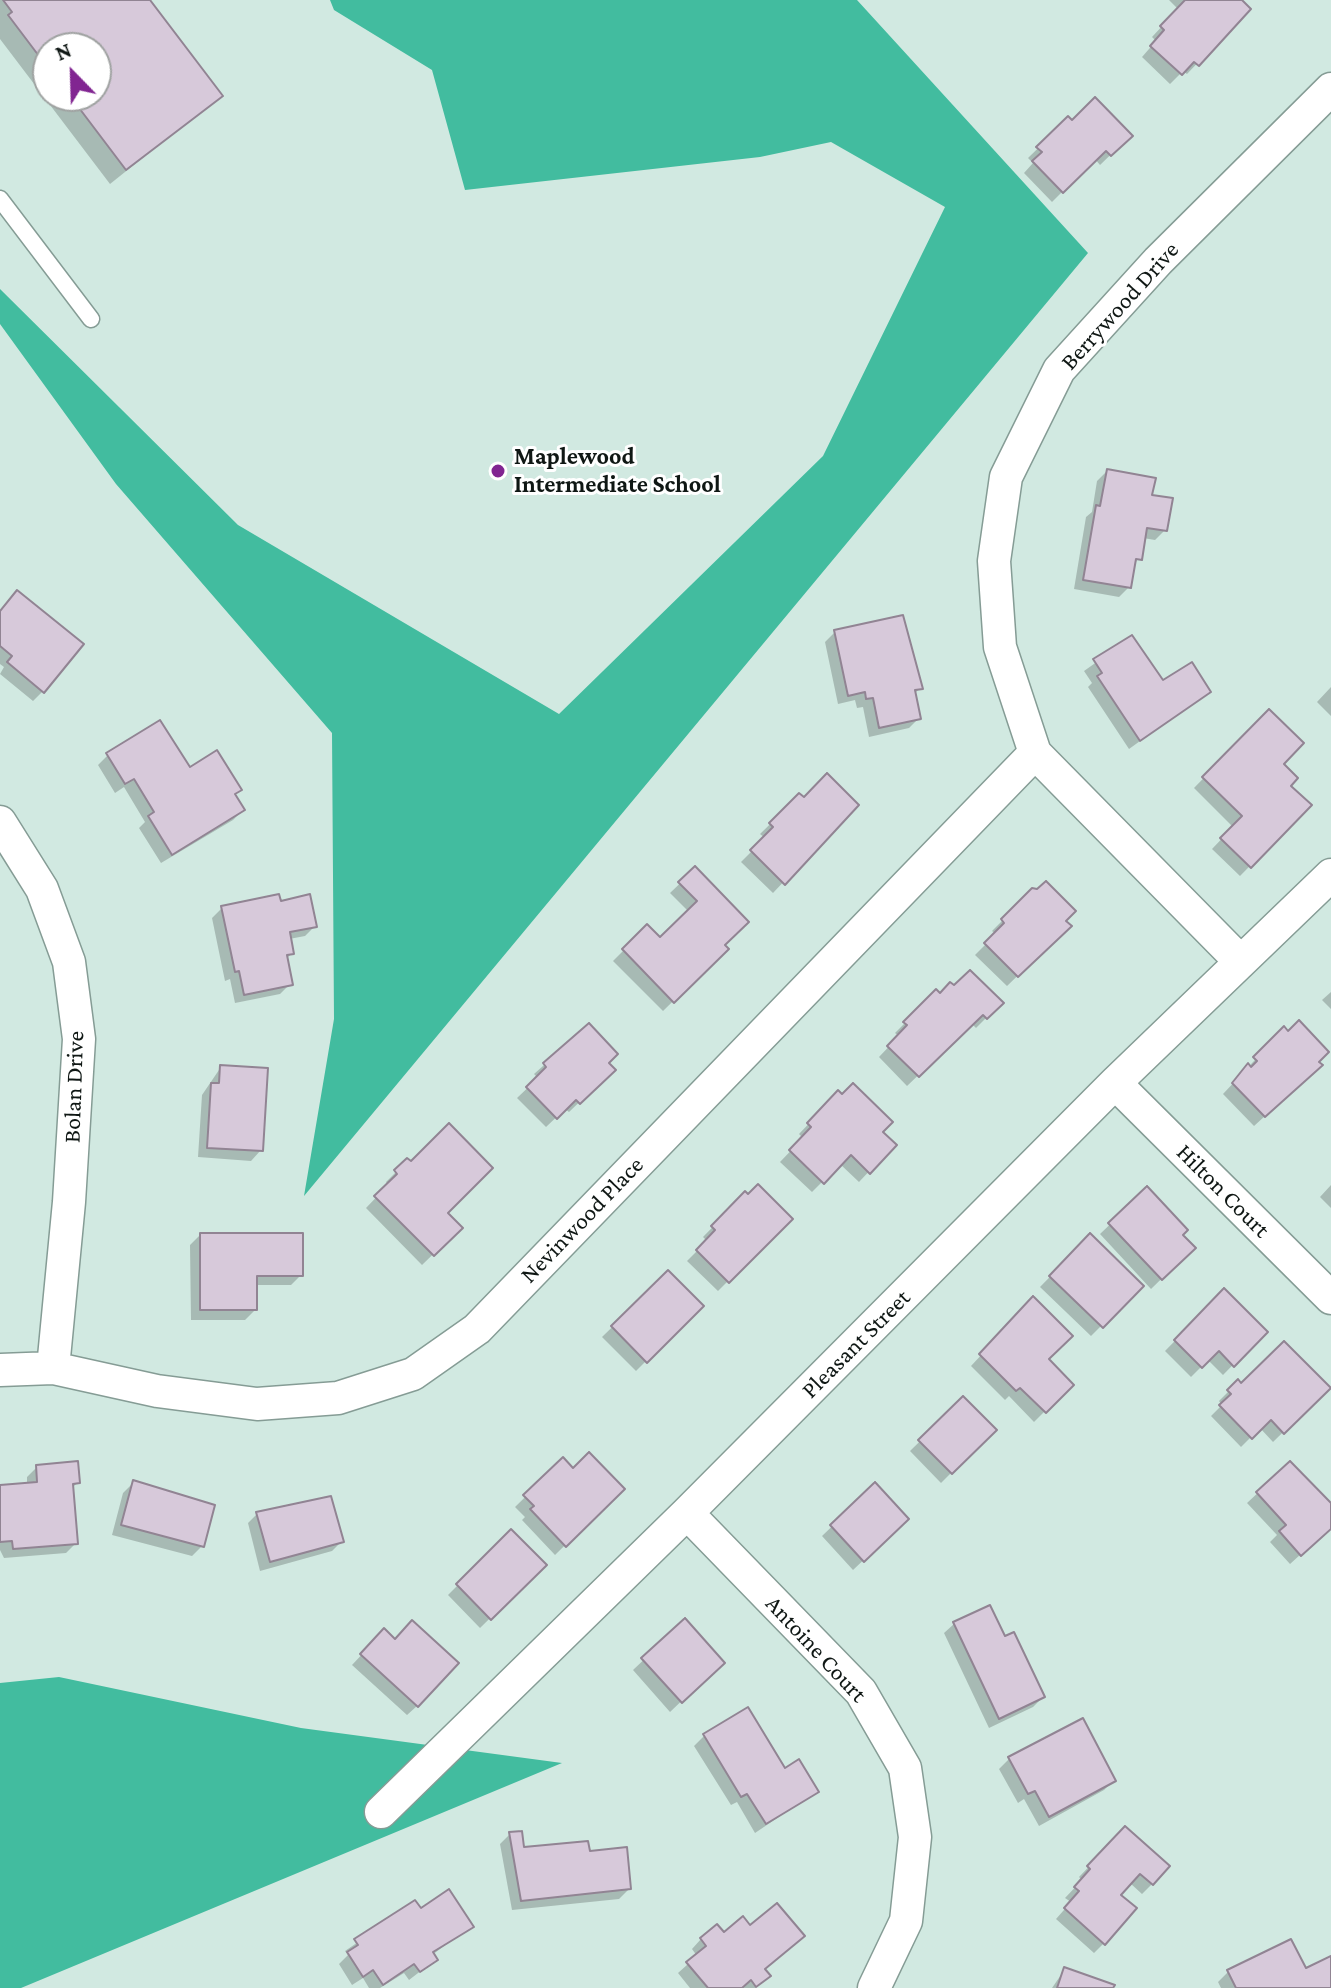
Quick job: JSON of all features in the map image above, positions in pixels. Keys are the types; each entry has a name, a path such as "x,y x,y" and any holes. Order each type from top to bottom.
{"street":[{"name":"Berrywood Drive","path":"1240,961 1035,753 1000,647 994,561 1006,477 1059,370 1158,261 1331,89"},
{"name":"Nevinwood Place","path":"0,1370 53,1368 157,1391 257,1404 338,1398 413,1374 477,1329 1035,753"},
{"name":"Bolan Drive","path":"0,822 42,889 69,962 79,1039 69,1202 53,1368"},
{"name":"Pleasant Street","path":"381,1812 687,1513 1115,1083 1331,875"},
{"name":"Hilton Court","path":"1115,1083 1331,1298"},
{"name":"Antoine Court","path":"687,1513 861,1692 905,1768 915,1837 906,1921 874,1988"}],"lane":[{"path":"0,199 91,319"}],"green space":[{"path":"330,0 857,0 1088,253 304,1196 334,1019 332,733 116,484 0,324 0,289 238,525 559,714 823,456 945,207 831,142 760,157 465,190 432,70 334,10"},
{"path":"59,1677 301,1728 562,1763 21,1988 0,1988 0,1683"}],"building":[{"path":"3,0 150,0 223,96 126,170 82,112 112,112 112,32 32,32 32,47 8,15 12,12"},
{"path":"1185,0 1242,0 1251,9 1199,66 1194,62 1182,75 1150,46 1164,30 1160,26"},
{"path":"1095,97 1133,136 1111,156 1106,151 1063,193 1032,161 1042,152 1036,147 1068,116 1072,120"},
{"path":"1107,469 1156,478 1152,495 1173,498 1167,531 1147,528 1142,560 1136,559 1131,588 1083,580 1096,505 1100,506"},
{"path":"17,590 84,644 44,693 7,662 12,656 0,646 0,611"},
{"path":"903,615 923,689 915,690 921,719 879,728 873,698 866,699 865,692 848,696 834,630"},
{"path":"1132,635 1163,680 1192,662 1211,692 1140,741 1097,676 1102,673 1093,659"},
{"path":"1269,709 1304,743 1284,764 1298,778 1291,786 1312,805 1251,868 1220,838 1242,816 1202,777"},
{"path":"160,720 190,767 217,750 242,790 235,794 245,810 172,855 148,816 154,812 134,779 125,784 106,753"},
{"path":"827,773 859,805 785,885 750,850 773,827 769,823 799,793 804,797"},
{"path":"695,866 749,922 725,945 729,949 674,1003 622,949 647,924 660,937 697,901 678,882"},
{"path":"1046,881 1076,911 1066,921 1072,926 1018,977 984,943 1004,923 1001,919 1032,888 1037,889"},
{"path":"279,894 281,901 310,894 317,927 290,932 294,954 287,955 293,985 244,995 239,971 235,972 221,906"},
{"path":"970,970 1004,1003 987,1019 983,1015 919,1077 887,1046 907,1025 903,1022 936,989 940,993 950,982 954,985"},
{"path":"1299,1020 1329,1052 1319,1062 1323,1065 1265,1117 1232,1083 1248,1063 1251,1067 1257,1061 1253,1057 1284,1026 1288,1031"},
{"path":"589,1023 618,1054 609,1063 616,1070 580,1104 576,1100 557,1119 526,1087 546,1067 543,1063"},
{"path":"220,1065 268,1068 263,1151 207,1148 211,1083 219,1083"},
{"path":"853,1083 893,1122 883,1132 897,1145 870,1174 851,1155 824,1184 789,1150 811,1127 807,1123 838,1090 842,1094"},
{"path":"449,1123 493,1168 448,1213 463,1228 434,1256 374,1196 397,1174 394,1170 407,1158 411,1161"},
{"path":"758,1184 793,1219 729,1283 696,1250 715,1230 711,1226 745,1191 748,1194"},
{"path":"1147,1186 1188,1230 1183,1235 1196,1248 1162,1280 1108,1223"},
{"path":"200,1233 303,1233 303,1276 257,1276 257,1310 200,1310"},
{"path":"1090,1233 1144,1286 1103,1328 1049,1276"},
{"path":"668,1270 704,1306 647,1363 611,1326"},
{"path":"1224,1288 1268,1332 1234,1367 1219,1351 1202,1368 1174,1340"},
{"path":"1033,1296 1073,1336 1049,1359 1074,1385 1046,1413 1020,1388 1016,1391 979,1354"},
{"path":"1284,1341 1331,1388 1284,1434 1271,1420 1252,1439 1219,1405 1231,1394 1227,1390 1238,1379 1241,1383"},
{"path":"963,1396 997,1430 952,1474 918,1440"},
{"path":"589,1452 625,1489 566,1547 530,1509 534,1506 523,1495 563,1457 573,1468"},
{"path":"78,1461 80,1483 73,1484 78,1544 13,1549 12,1541 0,1542 0,1485 37,1482 36,1465"},
{"path":"1290,1461 1331,1503 1331,1529 1301,1556 1279,1531 1286,1525 1256,1492"},
{"path":"133,1480 215,1505 204,1547 121,1525"},
{"path":"875,1482 909,1519 864,1562 830,1525"},
{"path":"331,1496 344,1542 270,1562 256,1512"},
{"path":"511,1529 547,1565 491,1620 456,1584"},
{"path":"990,1605 1005,1636 1014,1632 1045,1697 999,1719 953,1622"},
{"path":"685,1618 725,1663 682,1703 641,1658"},
{"path":"412,1620 459,1663 418,1707 360,1654 384,1628 395,1639"},
{"path":"748,1707 785,1768 799,1759 819,1792 766,1824 747,1794 741,1797 703,1734"},
{"path":"1083,1718 1116,1781 1049,1817 1035,1791 1028,1794 1008,1757"},
{"path":"1125,1826 1170,1866 1153,1885 1140,1874 1121,1895 1137,1908 1105,1945 1064,1908 1079,1891 1074,1887 1090,1869 1087,1866"},
{"path":"522,1831 524,1847 588,1841 590,1851 627,1847 631,1889 521,1901 509,1832"},
{"path":"449,1889 474,1927 433,1952 438,1960 420,1972 414,1964 383,1985 373,1970 363,1977 347,1952 358,1945 354,1939 415,1900 421,1908"},
{"path":"777,1903 805,1936 765,1969 771,1976 756,1987 751,1980 742,1988 708,1988 686,1962 706,1946 700,1938 717,1924 724,1932 743,1916 750,1925"},
{"path":"1291,1939 1306,1968 1331,1956 1331,1988 1236,1988 1227,1970"},
{"path":"1064,1967 1115,1985 1113,1988 1057,1988"}],"place":[{"name":"Maplewood Intermediate School","path":"498,471"}]}
